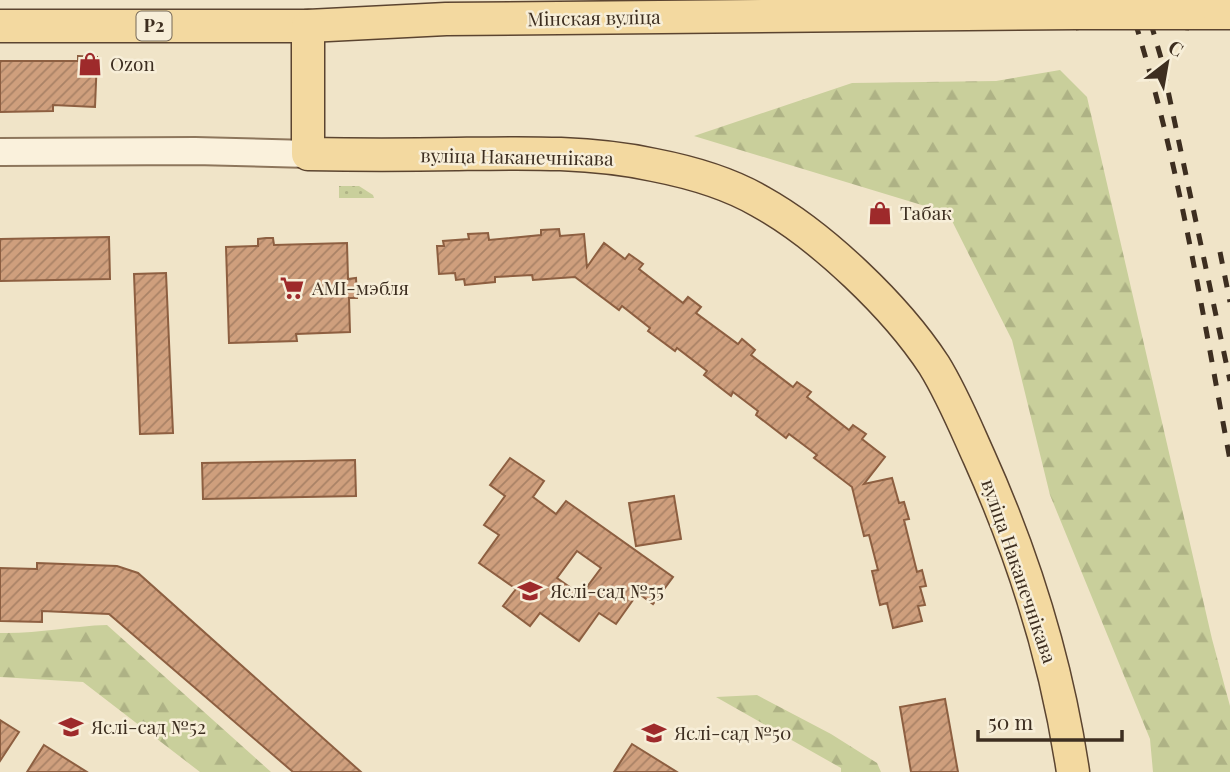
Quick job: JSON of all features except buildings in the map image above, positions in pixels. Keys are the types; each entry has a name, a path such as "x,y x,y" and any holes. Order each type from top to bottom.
{"main road":[{"name":"Мінская вуліца","path":"0,26 308,26 446,19 1230,13"},
{"path":"307,154 308,26"},
{"name":"вуліца Наканечнікава","path":"307,154 594,155 654,164 708,179 761,201 806,232 847,267 897,318 933,364 955,403 1000,504 1039,618 1063,709 1073,772"}],"street":[{"name":"вуліца Наканечнікава","path":"0,152 195,151 307,154"}],"green space":[{"path":"1060,70 1087,97 1212,639 1230,706 1230,772 1153,772 1150,739 1050,495 1012,340 948,213 694,136 852,83 996,81"},
{"path":"339,186 359,186 374,198 339,198"},
{"path":"107,625 271,772 200,772 83,682 0,677 0,633"},
{"path":"757,695 831,734 877,763 881,772 841,772 841,768 716,697"}],"railway":[{"path":"1128,0 1161,113 1174,170 1230,460"},
{"path":"1144,0 1161,58 1230,381"},
{"path":"1220,252 1230,302"}],"place":[{"name":"Ozon","path":"90,64"},
{"name":"Табак","path":"880,213"},
{"name":"AMI-мэбля","path":"292,288"},
{"name":"Яслі-сад №55","path":"530,591"},
{"name":"Яслі-сад №52","path":"71,727"},
{"name":"Яслі-сад №50","path":"654,733"}]}
